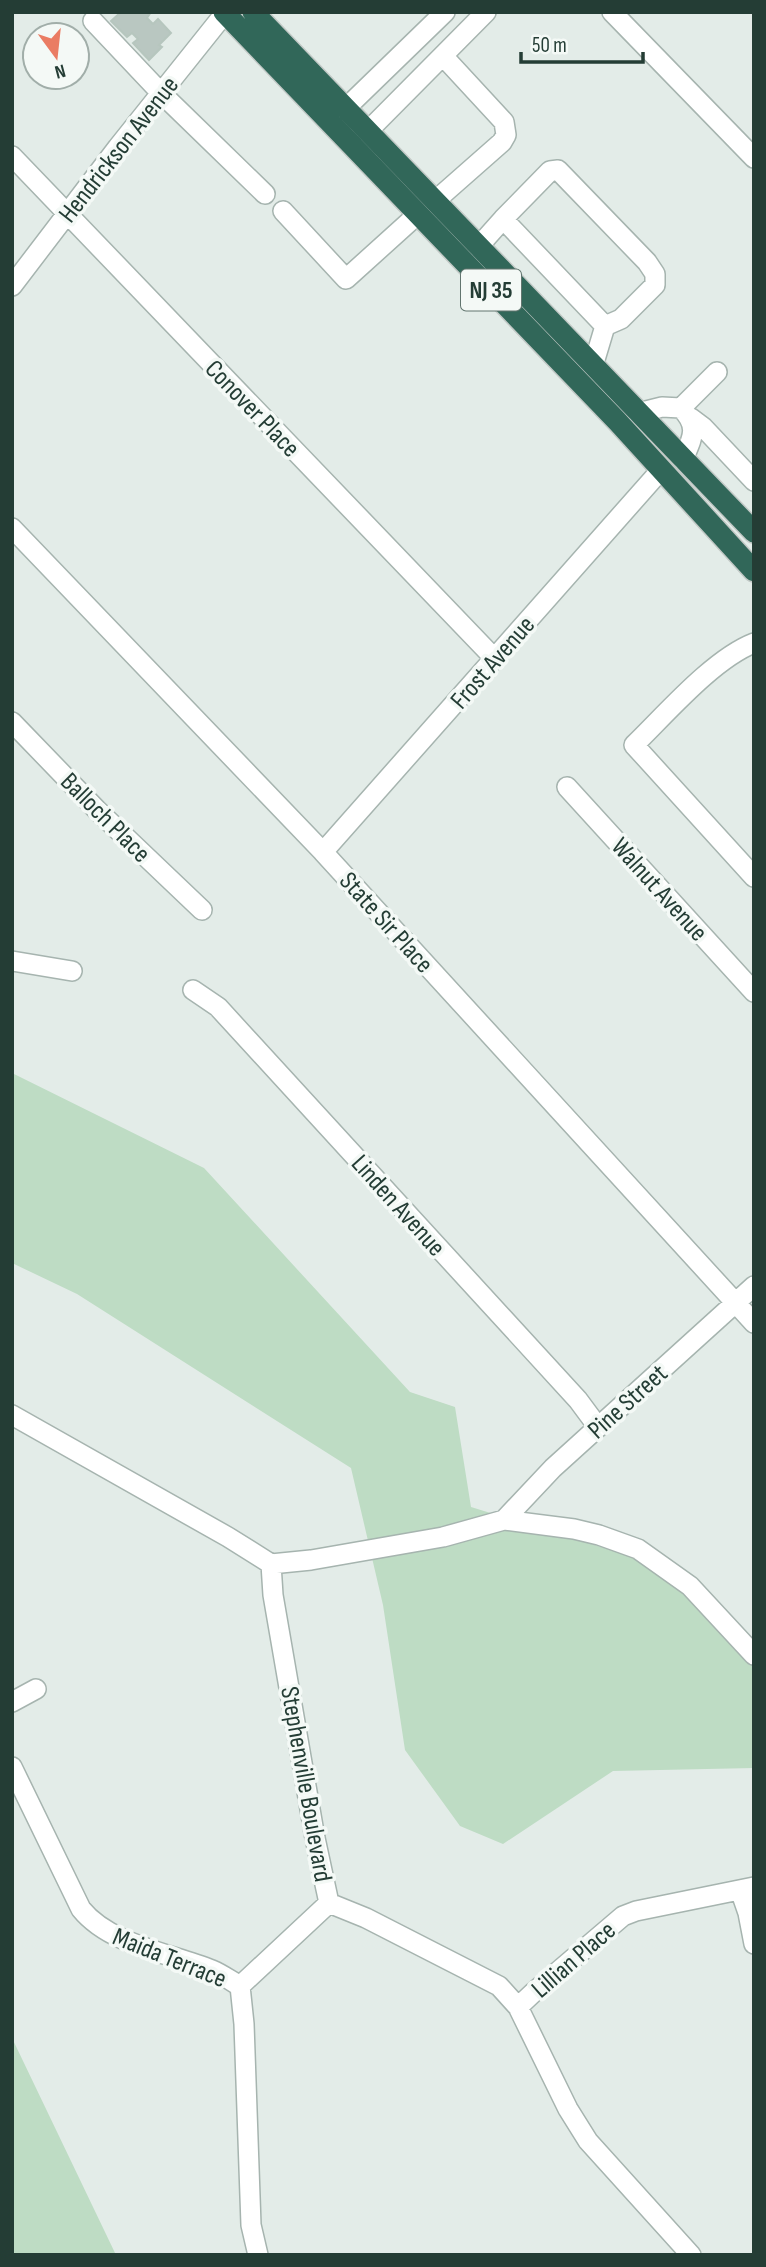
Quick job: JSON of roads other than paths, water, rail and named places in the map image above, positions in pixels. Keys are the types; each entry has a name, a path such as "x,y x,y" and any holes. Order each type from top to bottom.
{"highway":[{"name":"NJ 35","path":"253,12 754,532"},
{"name":"NJ 35","path":"224,13 617,421 754,571"}],"street":[{"path":"346,108 445,12"},
{"path":"368,131 486,12"},
{"path":"612,12 753,157"},
{"name":"Hendrickson Avenue","path":"12,286 224,13"},
{"path":"93,21 161,93 265,194"},
{"path":"435,201 502,142 506,135 504,122 443,56"},
{"name":"Conover Place","path":"12,156 495,659"},
{"path":"478,247 550,171 558,170 647,262 655,274 655,285 621,318 605,326 593,366"},
{"path":"284,211 346,279 418,214"},
{"path":"503,219 605,326"},
{"path":"686,413 717,372"},
{"path":"638,413 662,407 686,413 703,427 754,481"},
{"path":"683,460 693,434 686,413"},
{"name":"Frost Avenue","path":"323,852 660,471"},
{"name":"State Sir Place","path":"12,528 323,852 754,1323"},
{"path":"754,628 750,650 715,668 634,745 754,877"},
{"name":"Balloch Place","path":"12,722 97,810 202,910"},
{"name":"Walnut Avenue","path":"567,787 754,992"},
{"path":"12,961 72,971"},
{"name":"Linden Avenue","path":"193,990 218,1007 272,1065 578,1400 598,1427"},
{"name":"Pine Street","path":"504,1520 554,1468 754,1286"},
{"path":"12,1415 271,1564 443,1537 504,1520 574,1529 638,1549 690,1586 754,1655"},
{"name":"Stephenville Boulevard","path":"271,1564 273,1595 315,1838 329,1903 366,1918 499,1986 518,2007 568,2109 588,2141 681,2252"},
{"path":"12,1702 36,1689"},
{"name":"Maida Terrace","path":"12,1767 88,1919 109,1933 214,1971 240,1986 244,2024 251,2225 258,2255"},
{"path":"747,1889 754,1944"},
{"name":"Lillian Place","path":"518,2007 624,1916 636,1911 747,1889"},
{"path":"240,1986 329,1903"}]}
